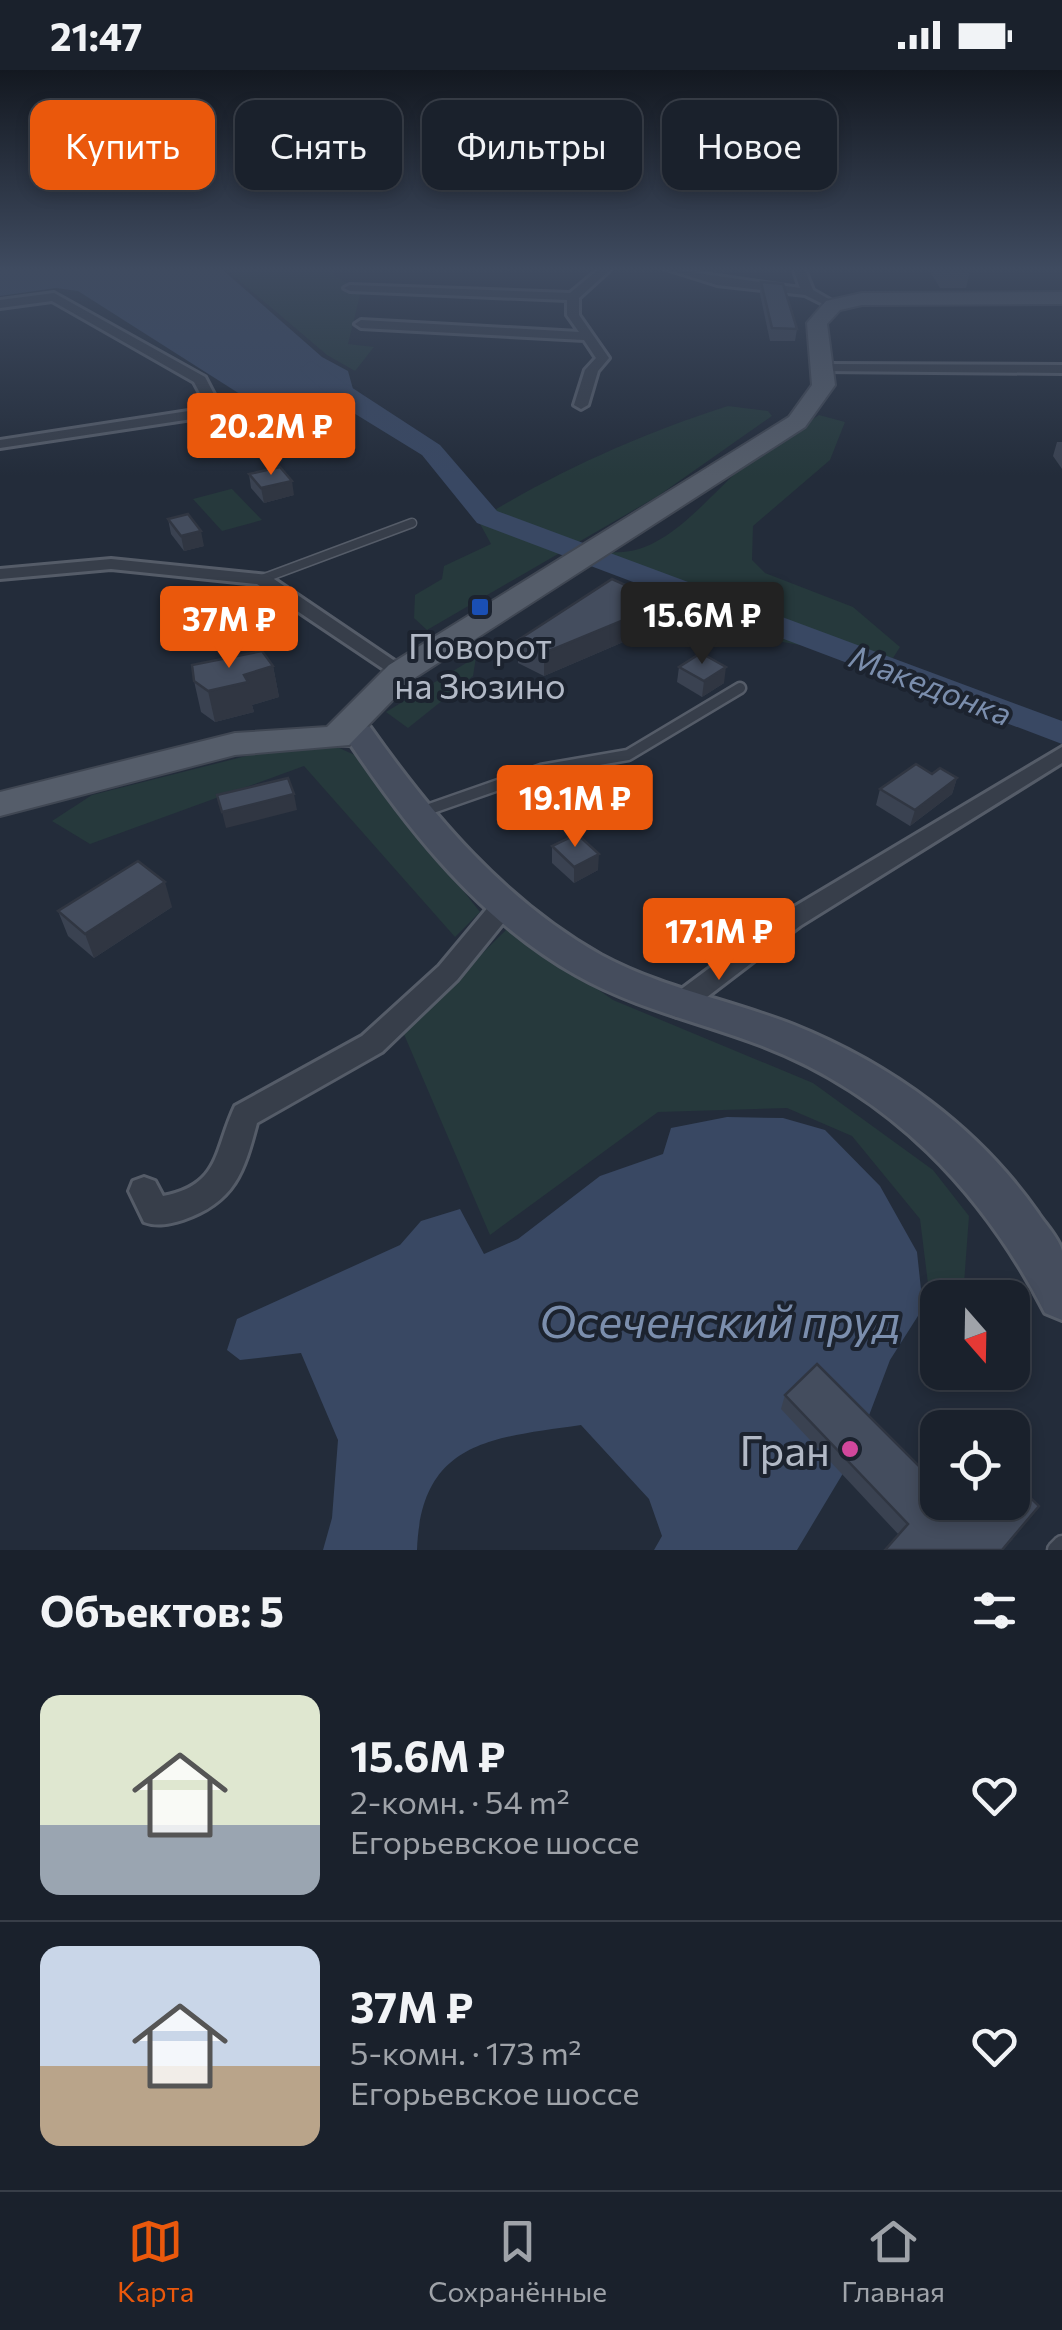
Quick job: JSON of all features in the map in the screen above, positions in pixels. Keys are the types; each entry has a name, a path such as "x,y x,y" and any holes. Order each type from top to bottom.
{"main road":[{"path":"337,738 402,672 797,422 822,396 826,368 820,337"},
{"path":"0,804 235,744 359,734 416,813 504,905 586,964 677,1006 777,1036 863,1074 942,1132 1018,1218 1058,1276"}],"street":[{"path":"125,337 200,380 235,448"},
{"path":"582,406 592,370 603,358 586,337"},
{"path":"826,368 1062,369"},
{"path":"0,444 218,411"},
{"path":"0,574 111,564 262,579 402,672"},
{"path":"677,1006 790,920 1062,754"},
{"path":"144,1191 155,1212 191,1206 227,1176 245,1115 372,1044 448,974 504,905"}],"lane":[{"path":"262,579 412,523"},
{"path":"416,813 541,770 628,754 740,688"},
{"path":"1056,1550 1062,1544"}],"shaded area":[{"path":"306,337 350,337 348,344 374,347 355,371"},
{"path":"728,406 768,411 772,416 658,496 427,630 414,618 415,595 442,579 444,566 491,544 478,520 599,456"},
{"path":"819,415 845,422 830,460 753,526 752,560 765,573 853,607 900,647 893,658 774,641 728,630 705,622 690,588 604,558 611,552 650,545 668,535 746,464"},
{"path":"231,489 262,520 222,531 193,499"},
{"path":"476,657 473,676 408,728 386,712"},
{"path":"317,738 357,756 480,912 455,937 304,766 90,844 52,821 92,795"},
{"path":"509,927 613,1000 813,1083 933,1170 969,1216 964,1280 928,1280 920,1219 852,1136 787,1108 658,1112 490,1235 403,1032"}],"water":[{"path":"150,337 299,337 322,357 348,371 353,389 335,406 312,413 262,408"},
{"name":"Осеченский пруд","path":"727,1117 783,1118 825,1130 880,1186 917,1252 920,1313 890,1360 854,1455 797,1550 654,1550 662,1536 649,1499 581,1425 491,1442 447,1466 432,1486 422,1514 417,1550 323,1550 332,1518 338,1440 301,1353 240,1360 227,1350 237,1319 400,1245 421,1221 460,1209 484,1254 518,1239 600,1176 663,1154 671,1128"}],"building":[{"path":"280,467 292,481 261,488 249,474"},
{"path":"188,514 201,531 181,536 168,519"},
{"path":"612,579 665,603 544,653 518,640"},
{"path":"262,651 273,666 244,675 248,682 208,691 194,681 192,665"},
{"path":"701,653 726,667 704,681 679,667"},
{"path":"916,764 932,774 940,768 957,778 915,810 880,789"},
{"path":"288,778 294,794 222,812 217,795"},
{"path":"577,834 599,854 574,867 552,846"},
{"path":"138,861 165,882 85,934 58,911"},
{"name":"Гран","path":"817,1364 920,1467 920,1520 1027,1520 1002,1550 885,1550 908,1524 785,1395"},
{"name":"Гран","path":"1030,1497 1039,1506 1030,1517"}],"waterway":[{"name":"Македонка","path":"311,368 347,399 431,450 487,517 1062,733"}],"place":[{"name":"Поворот на Зюзино","path":"480,607"},
{"name":"Гран","path":"850,1449"}]}
